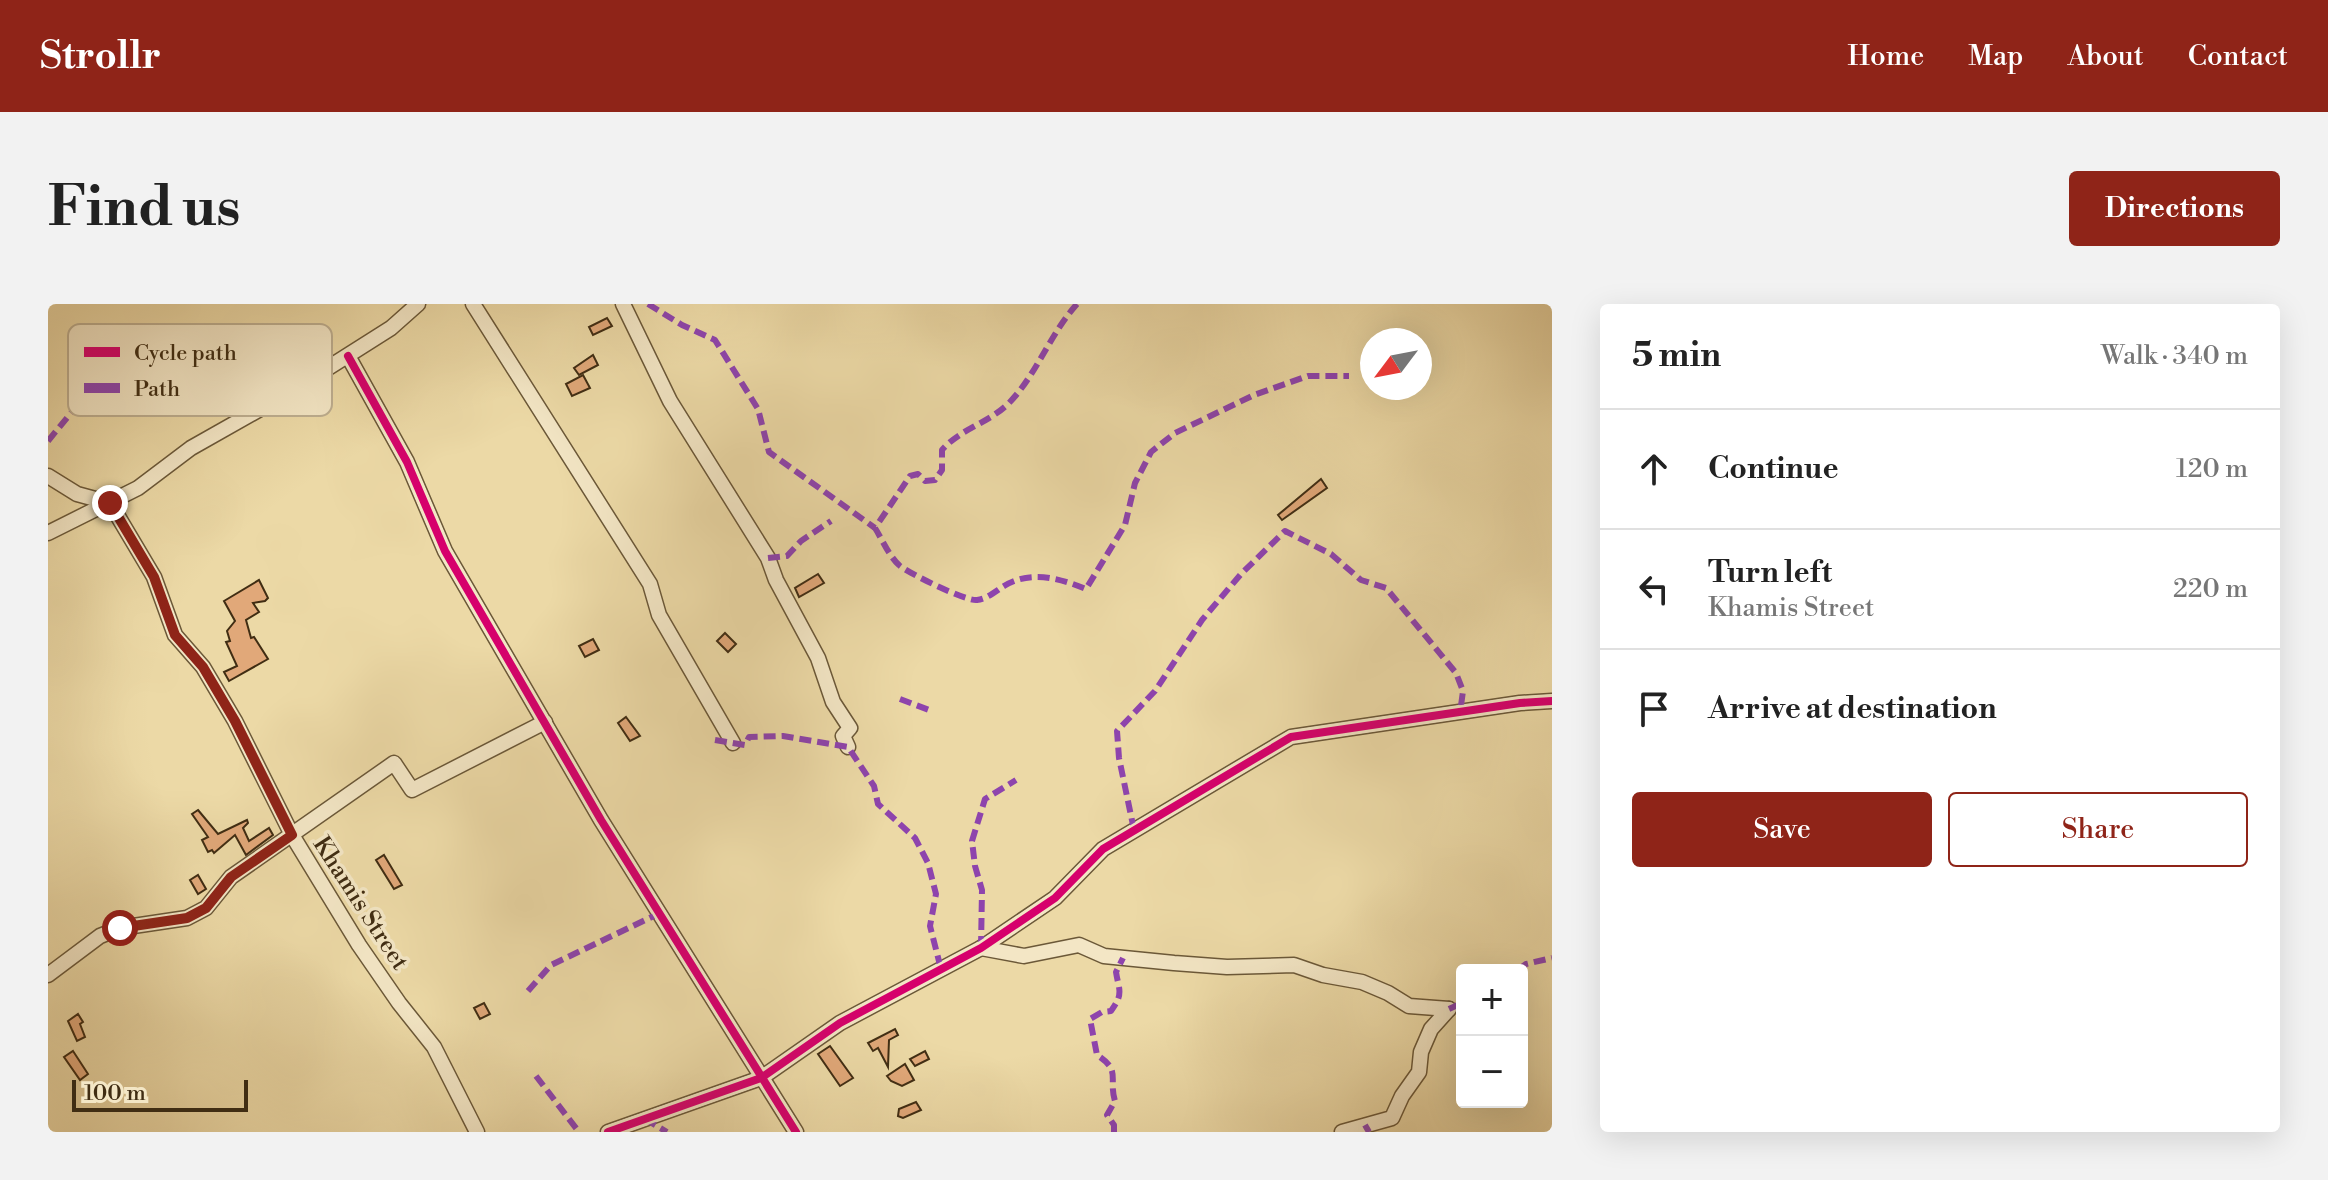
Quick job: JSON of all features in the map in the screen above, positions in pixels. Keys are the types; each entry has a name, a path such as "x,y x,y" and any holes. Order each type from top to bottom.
{"street":[{"path":"332,365 391,328 418,304"},
{"path":"473,304 650,584 659,615 733,743"},
{"path":"623,304 670,401 768,558 776,580 818,658 833,702 850,728 843,736 848,747"},
{"path":"348,356 407,462 445,551 601,820 796,1132"},
{"path":"48,533 138,488 191,448 246,416"},
{"path":"48,476 77,494 110,503"},
{"name":"Khamis Street","path":"110,503 154,577 175,635 203,667 235,721 292,835 359,945 434,1047 477,1132"},
{"path":"608,1132 761,1078 840,1023 981,948 1055,898 1103,849 1291,737 1552,701"},
{"path":"48,975 100,936 120,928 187,918 206,908 231,877 394,763 412,790 545,722"},
{"path":"981,948 1024,956 1079,945 1104,956 1174,963 1227,967 1294,965 1323,975 1362,982 1409,1006 1449,1009 1431,1029 1421,1052 1419,1072 1402,1096 1392,1118 1342,1132"}],"building":[{"path":"607,318 612,326 593,335 589,327"},
{"path":"593,355 598,365 579,375 574,368"},
{"path":"583,375 590,388 572,396 566,384"},
{"path":"1321,479 1327,488 1282,520 1278,515"},
{"path":"818,574 824,583 799,597 795,588"},
{"path":"259,580 268,598 253,603 259,612 246,620 251,638 254,637 268,659 229,681 224,672 237,666 226,642 230,641 227,631 235,621 224,601"},
{"path":"725,633 736,644 728,652 717,641"},
{"path":"593,639 599,650 585,657 579,646"},
{"path":"626,717 640,736 630,741 618,723"},
{"path":"198,810 218,834 247,820 243,828 249,841 269,828 273,835 246,855 235,835 214,853 212,850 208,852 202,840 208,837 192,814"},
{"path":"384,855 402,885 394,889 376,860"},
{"path":"198,875 206,889 198,894 190,880"},
{"path":"484,1003 490,1014 480,1019 474,1008"},
{"path":"78,1014 83,1022 80,1024 85,1037 77,1041 68,1021"},
{"path":"895,1029 898,1035 889,1040 888,1067 878,1048 873,1051 868,1043"},
{"path":"830,1046 853,1078 840,1086 818,1054"},
{"path":"73,1051 88,1074 80,1080 64,1057"},
{"path":"925,1051 929,1059 915,1066 910,1059"},
{"path":"905,1064 914,1080 902,1086 887,1076"},
{"path":"916,1102 921,1110 903,1118 898,1116 899,1109"}],"marked path":[{"path":"648,304 682,325 715,340 758,409 769,452 875,528"},
{"path":"1077,304 1019,392 993,416 957,437 942,450 942,470 935,480 925,481 918,474 910,476 875,528 892,557 904,569 937,586 977,600 1024,578 1045,577 1086,589 1125,525 1135,483 1151,452 1175,433 1254,395 1308,376 1349,376"},
{"path":"48,441 68,416"},
{"path":"768,558 787,556 801,541 831,521"},
{"path":"1134,830 1119,758 1117,731 1155,691 1202,620 1241,574 1285,531 1331,554 1361,580 1386,588 1456,673 1463,691 1460,713"},
{"path":"900,699 929,710"},
{"path":"715,740 745,745 749,737 783,736 848,747 874,786 878,804 915,838 928,863 936,894 930,926 941,969"},
{"path":"981,948 982,890 972,841 985,799 1016,780"},
{"path":"528,991 551,965 660,913"},
{"path":"1114,1132 1114,1125 1107,1115 1115,1101 1113,1075 1109,1066 1097,1055 1090,1019 1111,1011 1118,1000 1120,992 1116,972 1123,958"},
{"path":"1526,964 1552,958"},
{"path":"1449,1009 1456,1006"},
{"path":"536,1076 579,1132"},
{"path":"645,1119 667,1132"},
{"path":"1365,1125 1369,1132"}],"cycle path":[{"path":"348,356 407,462 445,551 601,820 796,1132"},
{"path":"608,1132 761,1078 840,1023 981,948 1055,898 1103,849 1291,737 1552,701"}],"route":[{"path":"110,503 154,577 175,635 203,667 235,721 292,835 231,877 206,908 187,918 120,928"}]}
